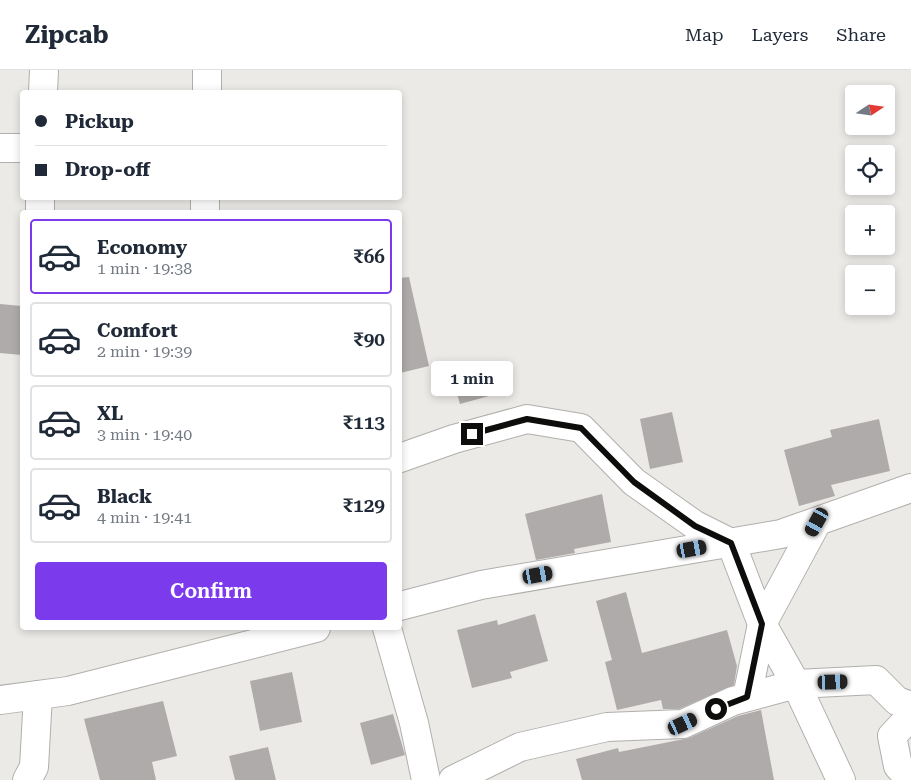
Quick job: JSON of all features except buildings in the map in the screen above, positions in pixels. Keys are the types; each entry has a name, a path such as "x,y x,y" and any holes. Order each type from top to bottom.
{"street":[{"path":"43,90 44,70"},
{"path":"207,70 207,90"},
{"path":"0,148 20,148"},
{"path":"402,457 454,439 527,419 581,428 634,482 695,526 731,543 762,624 796,684 841,780"},
{"path":"402,605 481,585 781,534 911,488"},
{"path":"747,697 762,624 817,522"},
{"path":"0,700 68,691 308,630"},
{"path":"388,630 414,723 426,780"},
{"path":"453,780 520,747 607,726 683,724 733,701 796,684 876,680 897,701 911,706"},
{"path":"27,780 34,767 38,695"},
{"path":"911,716 892,736 898,766 911,780"}],"route":[{"path":"472,434 527,419 581,428 634,482 695,526 731,543 762,624 747,697 716,709"}]}
